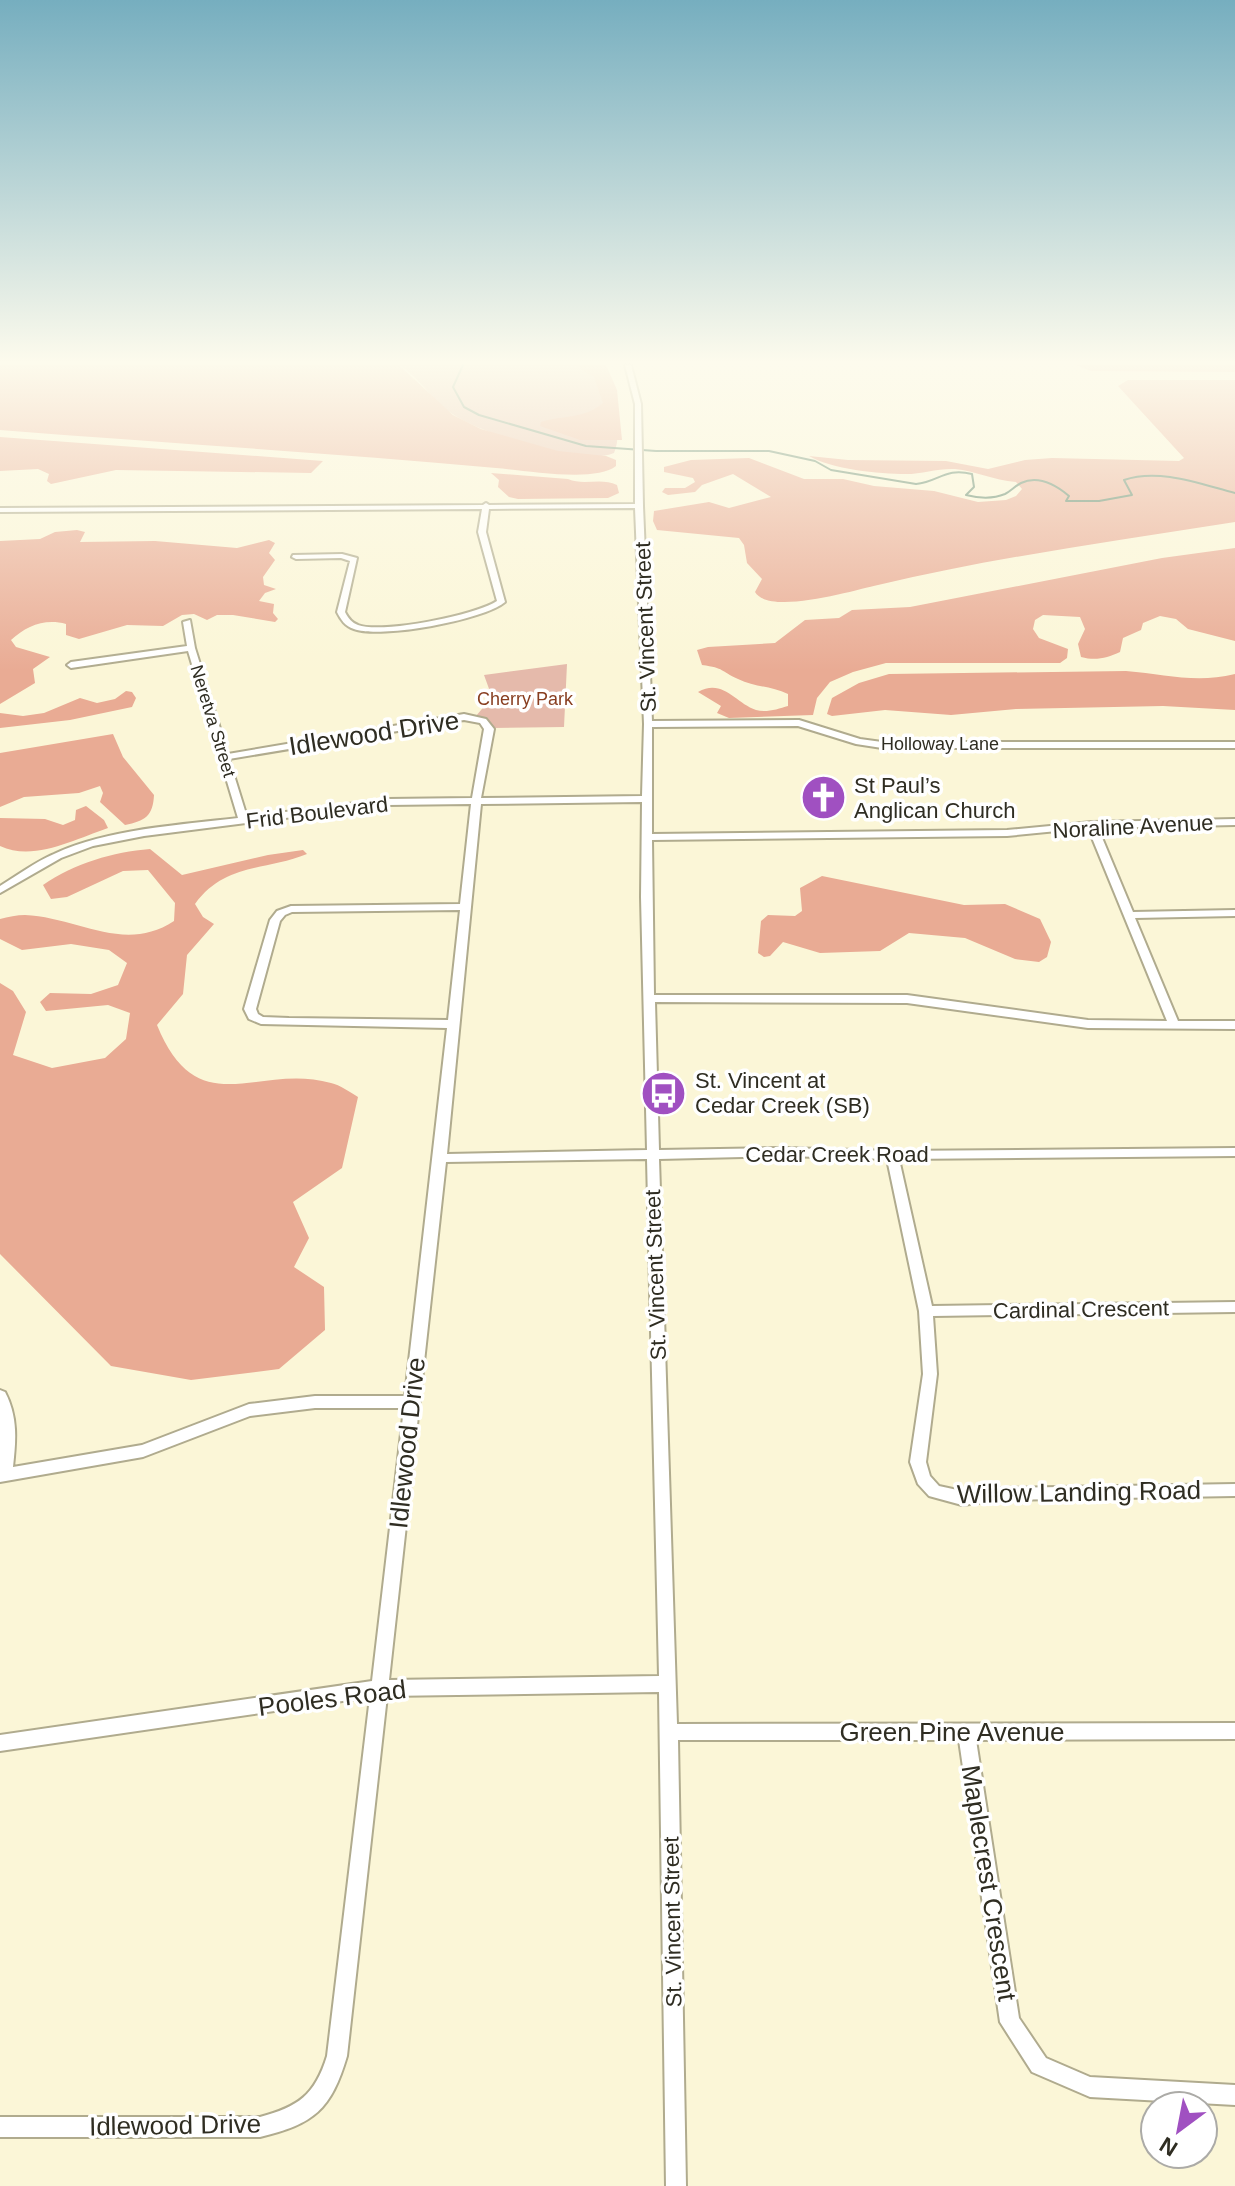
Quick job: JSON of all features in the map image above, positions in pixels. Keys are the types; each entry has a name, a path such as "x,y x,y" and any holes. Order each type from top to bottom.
{"street":[{"name":"St. Vincent Street","path":"640,467 648,724 646,897 651,1155 669,1732 676,2186"},
{"path":"296,557 342,556 354,560 341,612 348,623 357,628 380,629 490,610 501,602 482,532 486,505"},
{"path":"0,510 639,506"},
{"name":"Neretva Street","path":"187,622 191,648 243,820"},
{"path":"71,665 191,648"},
{"name":"Idlewood Drive","path":"0,2127 260,2127 286,2121 305,2112 321,2095 332,2075 337,2056 440,1158 476,801 489,729 483,721 472,717 225,757"},
{"name":"Holloway Lane","path":"648,724 799,723 859,742 882,745 1235,745"},
{"name":"Frid Boulevard","path":"0,890 42,863 90,844 135,835 370,803 648,799"},
{"name":"Noraline Avenue","path":"648,837 1007,833 1092,825 1235,822"},
{"path":"1092,825 1174,1025"},
{"path":"453,1024 261,1020 253,1016 250,1009 275,920 281,913 319,907 465,907"},
{"path":"1129,915 1235,913"},
{"path":"650,998 907,999 1044,1020 1235,1025"},
{"name":"Cedar Creek Road","path":"440,1158 785,1152 892,1155 1235,1152"},
{"name":"Willow Landing Road","path":"892,1155 926,1311 930,1374 918,1462 923,1479 934,1491 962,1498 1018,1493 1235,1490"},
{"name":"Cardinal Crescent","path":"926,1311 1235,1307"},
{"path":"0,1396 8,1417 9,1436 2,1475 143,1451 249,1410 315,1402 412,1402"},
{"name":"Pooles Road","path":"0,1743 380,1688 666,1684"},
{"name":"Green Pine Avenue","path":"669,1732 1235,1731"},
{"name":"Maplecrest Crescent","path":"966,1732 1010,2022 1039,2065 1090,2087 1235,2095"}],"green space":[{"name":"Cherry Park","path":"567,664 564,727 492,728 488,720 476,716 492,697 484,675"}],"shaded area":[{"path":"0,467 317,467 311,473 116,470 51,484 47,481 49,474 38,469 0,471"},
{"path":"477,467 614,467 593,474"},
{"path":"664,467 773,467 804,479 843,479 874,486 934,491 978,502 1006,500 1022,489 1016,482 962,470 906,474 842,467 1235,467 1235,522 1011,558 833,596 777,602 763,599 755,592 762,579 747,563 744,545 739,538 657,530 653,521 654,511 709,502 729,508 771,497 733,474 702,485 695,492 668,495 662,492 665,488 685,488 695,482 693,478 664,472"},
{"path":"491,473 605,482 617,485 619,493 608,498 518,499 509,497 498,487 499,480"},
{"path":"55,532 85,532 80,542 155,541 237,548 269,540 275,543 269,553 275,560 263,577 264,585 276,589 265,593 259,601 274,604 273,613 278,619 275,622 217,615 207,620 194,614 182,615 163,626 127,625 79,639 66,635 66,624 36,624 11,640 16,647 50,657 33,669 35,683 0,704 0,541 40,539"},
{"path":"1235,548 1235,641 1188,629 1176,619 1160,616 1143,623 1141,630 1123,638 1120,652 1101,658 1086,658 1081,657 1078,644 1085,629 1080,617 1043,615 1035,620 1033,629 1039,638 1068,649 1067,658 1060,663 886,663 830,682 817,698 813,715 729,718 717,713 721,706 698,692 707,688 722,690 760,711 788,706 788,694 744,682 719,669 702,665 697,650 775,643 805,620 839,618 852,610 910,607 1162,558"},
{"path":"1126,671 1193,678 1235,674 1235,710 1163,706 1016,709 951,715 885,710 827,714 832,698 859,683 889,674"},
{"path":"126,691 132,692 136,698 132,707 70,720 0,728 0,713 23,716 44,713 80,698 97,703 115,699"},
{"path":"113,734 123,757 154,795 150,813 143,819 125,825 100,802 103,793 100,786 79,793 24,797 0,807 0,753"},
{"path":"86,806 104,820 108,828 40,850 13,850 0,846 0,818 45,819 63,825 75,820 76,810"},
{"path":"150,849 182,875 268,855 303,850 307,854 246,870 219,881 195,904 203,917 214,924 187,955 183,994 157,1025 173,1056 191,1074 211,1082 232,1084 304,1079 334,1084 358,1097 342,1168 293,1202 309,1238 294,1267 324,1287 325,1330 279,1369 191,1380 111,1366 0,1254 0,983 13,991 26,1012 13,1055 52,1068 105,1058 126,1039 130,1013 108,1005 46,1011 40,1002 50,993 91,994 118,985 127,963 109,950 71,944 22,950 0,939 0,919 22,915 44,917 119,934 155,930 174,921 175,903 148,870 123,871 67,897 51,899 43,885 95,860"},
{"path":"822,876 964,905 1005,904 1040,919 1051,942 1047,957 1039,962 1015,959 965,938 909,933 880,951 820,953 783,942 770,956 764,957 758,953 761,921 768,915 795,916 802,911 800,888"}],"building":[{"name":"St Paul’s Anglican Church","path":"808,792 836,792 839,814 814,814"}],"waterway":[{"path":"826,467 916,484 963,472 972,474 974,487 966,495 980,497 1000,496 1021,483 1034,480 1058,488 1069,496 1066,501 1099,501 1132,495 1124,480 1151,476 1180,479 1235,493"}],"place":[{"name":"St Paul’s Anglican Church","path":"823,798"},
{"name":"St. Vincent at Cedar Creek (SB)","path":"664,1093"}]}
